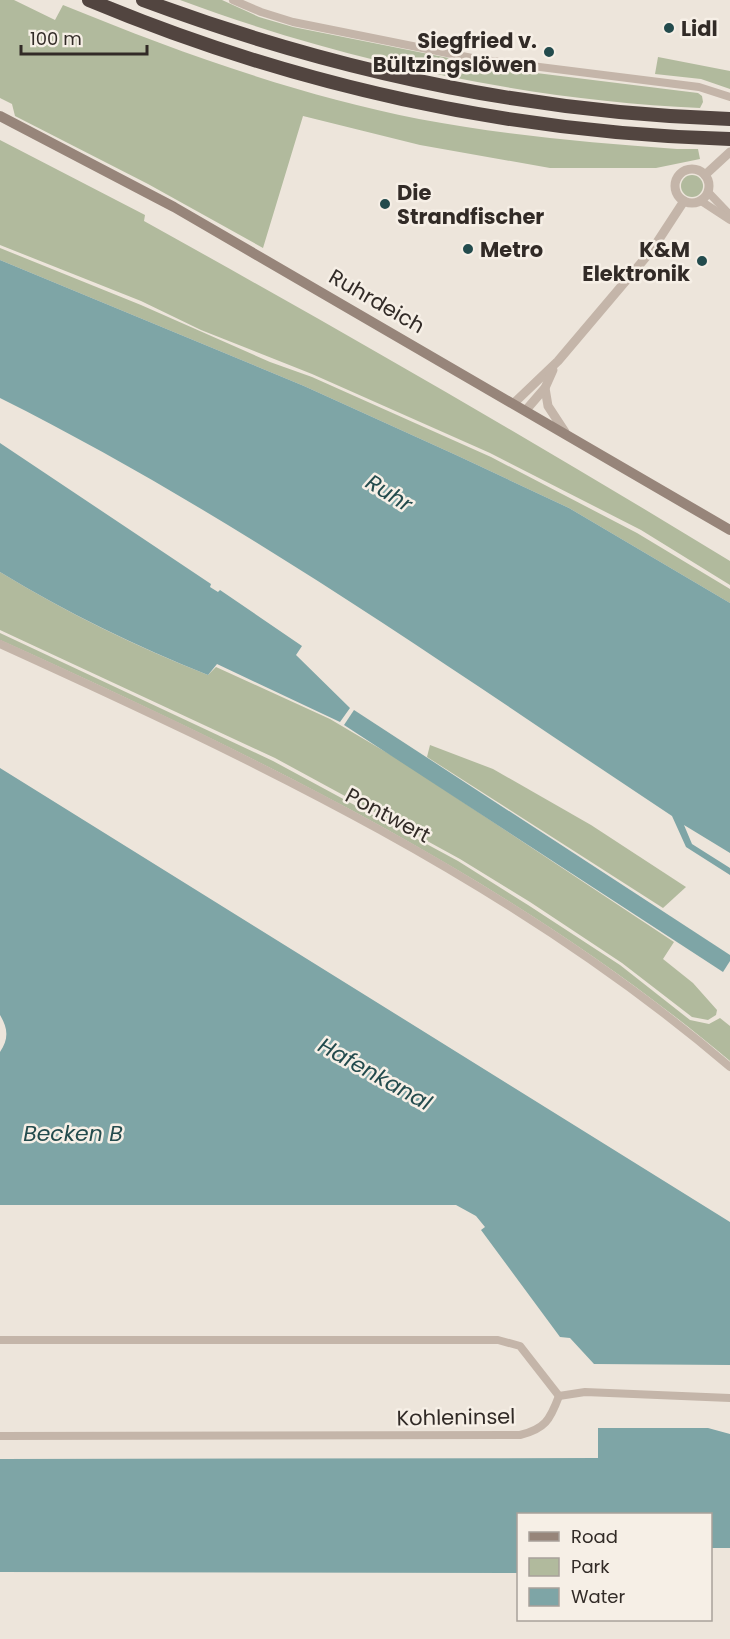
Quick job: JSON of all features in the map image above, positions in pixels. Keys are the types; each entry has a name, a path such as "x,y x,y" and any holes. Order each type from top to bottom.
{"highway":[{"path":"88,0 201,43 301,75 416,103 602,131 730,139"},
{"path":"143,0 208,24 307,55 420,82 512,99 605,111 730,119"}],"main road":[{"name":"Ruhrdeich","path":"0,116 174,207 565,432 730,530"}],"street":[{"path":"233,0 293,22 477,59 676,83 699,87 730,97"},
{"path":"705,175 730,152"},
{"path":"684,201 675,190 675,181 679,174 696,169 705,175 708,192 730,215"},
{"path":"701,201 708,192"},
{"path":"514,403 555,365 652,250 684,201"},
{"path":"684,201 701,201 730,220"},
{"path":"526,410 545,388 555,365"},
{"path":"545,388 548,406 565,432"},
{"name":"Pontwert","path":"0,644 266,771 442,865 599,965 651,1002 730,1067"},
{"path":"0,1340 498,1340 520,1346 559,1396 585,1392 730,1398"},
{"name":"Kohleninsel","path":"0,1436 520,1435 538,1431 553,1411 559,1396"}],"green space":[{"path":"0,0 14,0 55,20 63,5 238,71 373,109 451,125 547,138 698,149 700,159 656,168 550,168 420,145 303,116 263,248 148,184 15,116 12,104 0,98"},
{"path":"180,0 222,0 259,17 293,27 504,69 698,93 702,96 703,102 700,108 635,104 569,97 436,74 305,41 241,22"},
{"path":"658,57 730,71 730,89 701,79 655,74"},
{"path":"0,140 145,215 144,221 439,388 730,561 730,585 641,530 490,453 312,374 201,330 141,301 0,245"},
{"path":"692,175 700,178 703,186 700,194 692,197 684,194 681,186 684,178"},
{"path":"0,248 141,305 270,362 312,377 491,457 637,533 730,589 730,603 569,508 304,386 0,260"},
{"path":"0,572 76,615 154,652 208,675 216,667 330,719 401,761 674,942 663,959 693,983 717,1010 716,1015 708,1020 692,1017 622,963 530,902 460,859 275,758 0,630"},
{"path":"0,633 273,761 458,861 620,965 690,1020 709,1024 720,1018 730,1026 730,1061 647,995 561,935 472,878 287,776 0,640"},
{"path":"430,745 493,769 591,825 686,887 663,908 427,757"}],"water":[{"name":"Ruhr","path":"0,260 304,386 569,508 730,603 730,853 684,825 692,844 730,868 730,875 686,847 672,816 425,651 259,544 174,493 0,398"},
{"path":"0,443 211,584 210,587 218,592 220,590 302,646 296,655 350,708 340,722 217,664 208,675 155,652 76,615 0,572"},
{"path":"354,710 730,955 730,961 723,972 344,725"},
{"path":"0,768 730,1222 730,1365 594,1364 570,1338 560,1337 481,1230 485,1227 476,1216 456,1205 0,1205 0,1052 5,1043 6,1034 5,1024 0,1015"},
{"path":"598,1428 708,1428 730,1434 730,1548 712,1548 712,1513 517,1513 517,1573 0,1572 0,1459 598,1458"}],"place":[{"name":"Lidl","path":"669,28"},
{"name":"Siegfried v. Bültzingslöwen","path":"549,52"},
{"name":"Die Strandfischer","path":"385,204"},
{"name":"Metro","path":"468,249"},
{"name":"K&M Elektronik","path":"702,261"}],"water label":[{"name":"Hafenkanal","path":"375,1074"},
{"name":"Becken B","path":"73,1133"}]}
